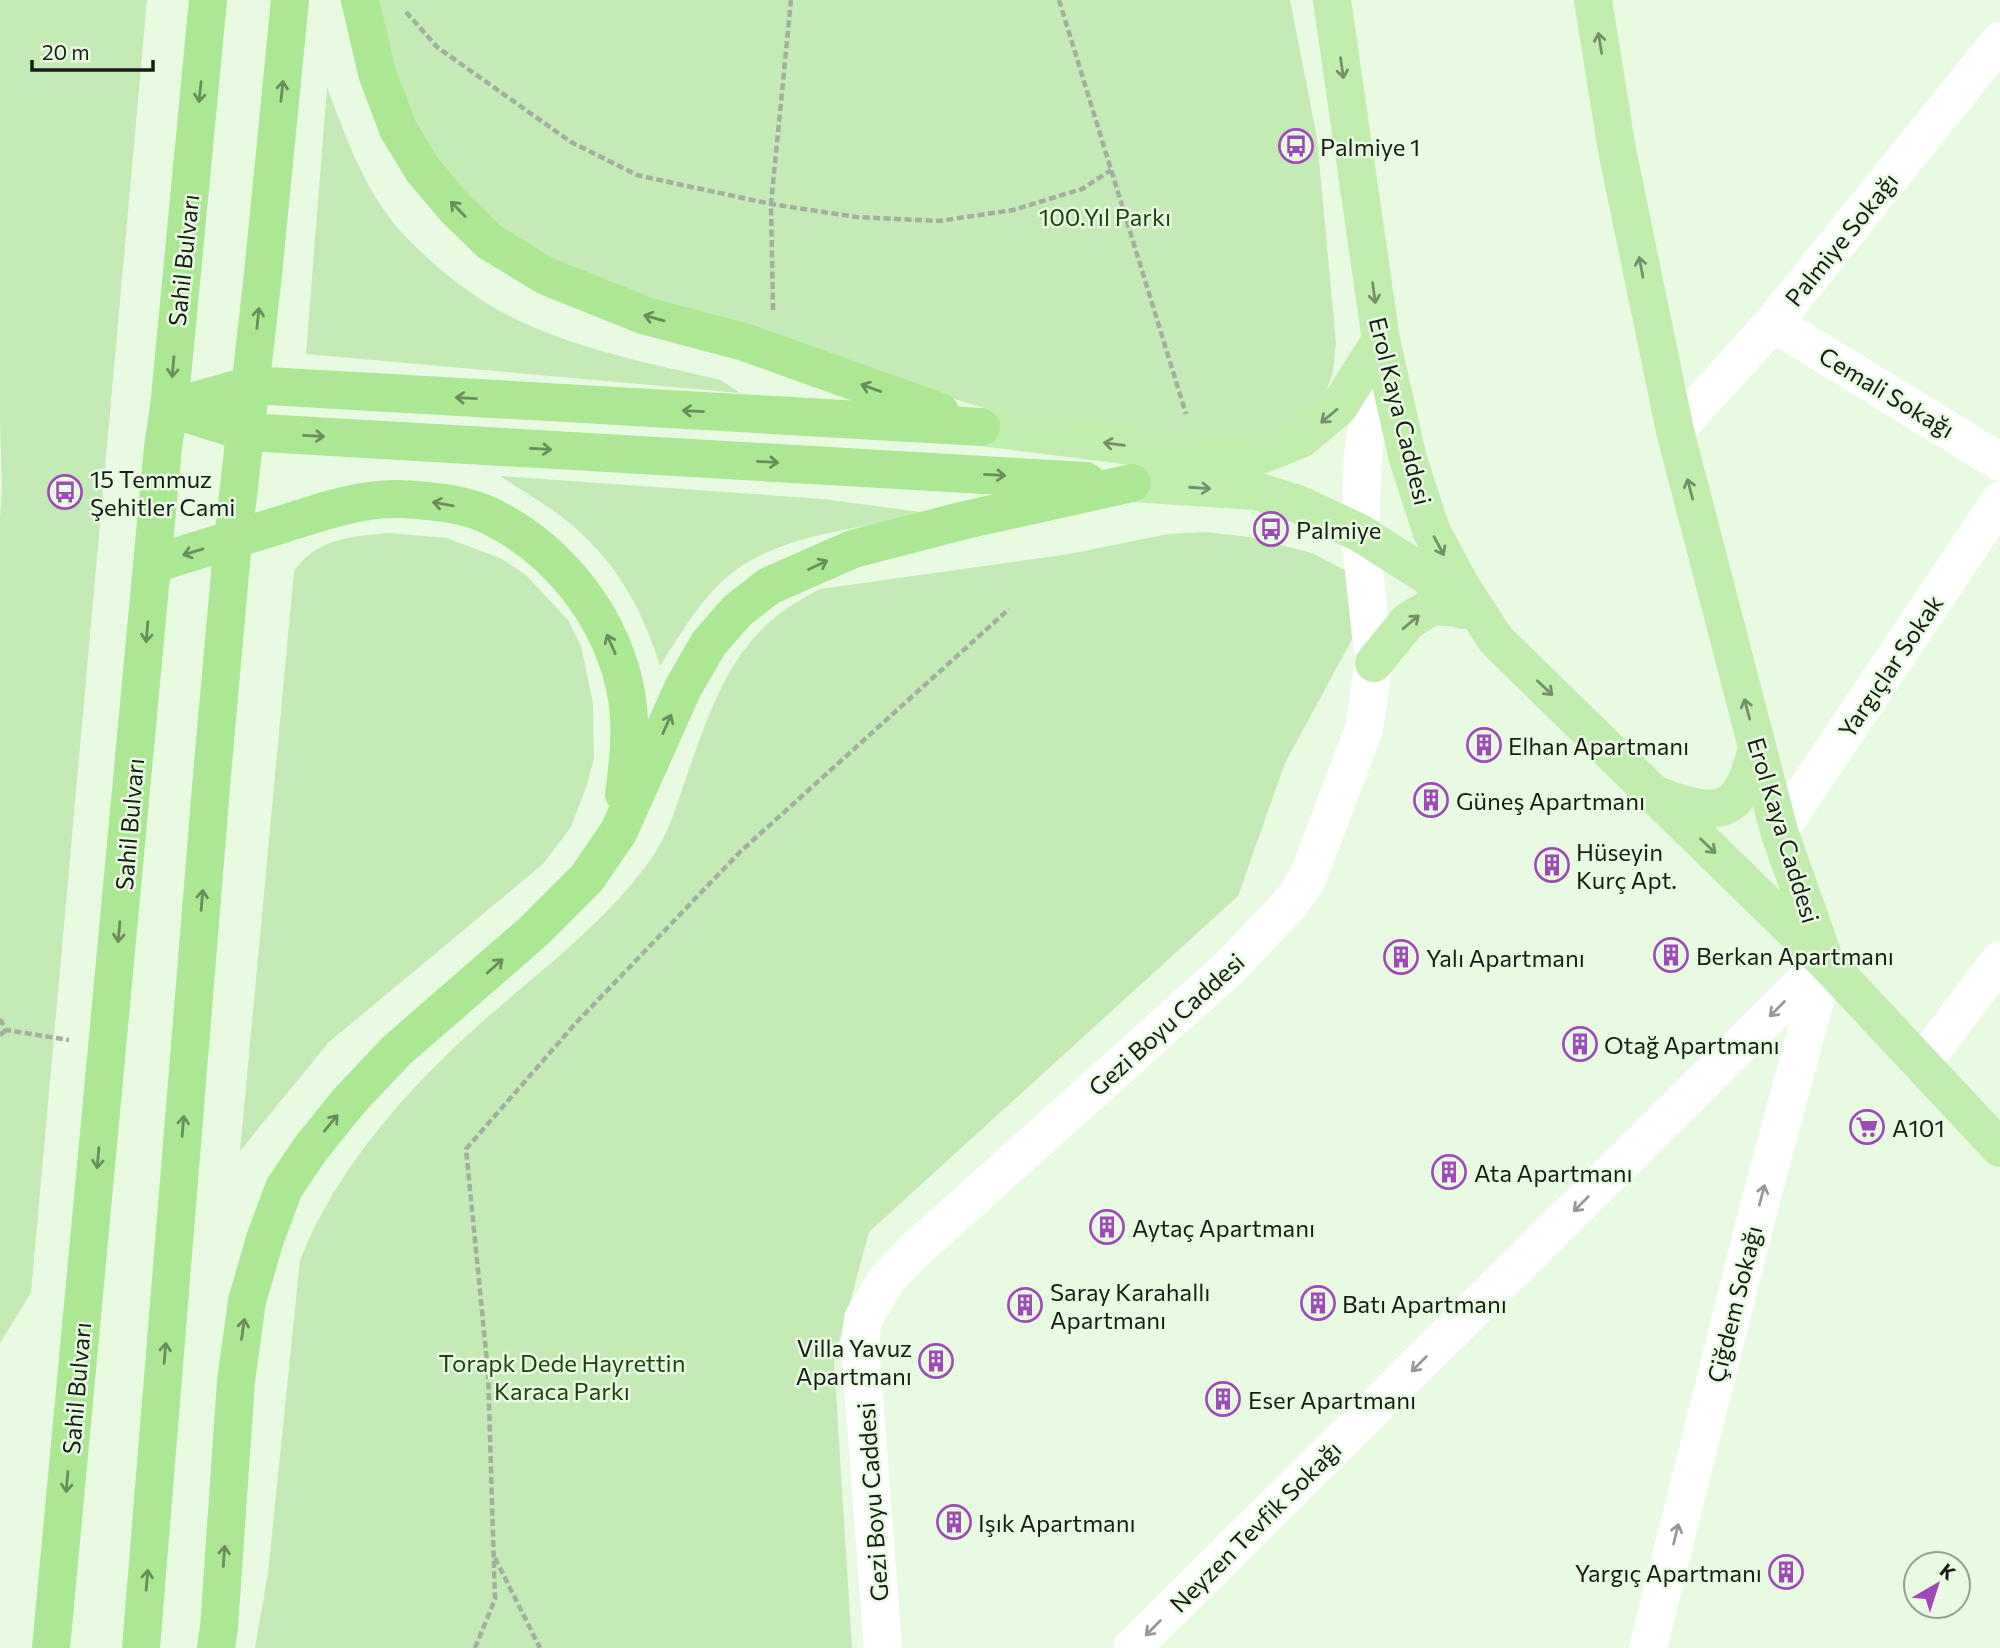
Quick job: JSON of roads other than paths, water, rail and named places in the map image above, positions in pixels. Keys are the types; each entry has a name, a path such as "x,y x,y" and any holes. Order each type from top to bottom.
{"highway":[{"name":"Sahil Bulvarı","path":"51,1648 163,447 208,0"},
{"path":"141,1648 233,540 290,0"},
{"path":"360,0 377,73 398,129 423,170 455,208 491,242 546,276 646,316 744,342 981,427"},
{"path":"169,408 251,385 981,427"},
{"path":"169,408 246,432 1132,483"},
{"path":"216,1648 236,1381 247,1301 265,1239 284,1188 310,1148 396,1051 534,931 587,878 619,831 683,688 709,643 737,611 769,586 853,549 961,521 1132,483"},
{"path":"153,564 355,504 398,499 444,503 486,514 545,554 572,580 595,612 614,648 625,685 630,726 619,831"}],"main road":[{"name":"Erol Kaya Caddesi","path":"1332,0 1381,340 1408,459 1431,530 1459,583 1496,640 1825,961 2000,1148"},
{"name":"Erol Kaya Caddesi","path":"1593,0 1617,150 1675,431 1779,831 1825,961"},
{"path":"981,427 1219,457 1264,454 1301,439 1338,408 1381,340"},
{"path":"1132,483 1256,491 1298,504 1360,533 1426,575 1496,640"},
{"path":"1374,663 1408,621 1433,606 1461,608"},
{"path":"1654,794 1708,810 1727,805 1742,794 1752,772 1757,748"}],"street":[{"name":"Palmiye Sokağı","path":"1675,431 1773,323 2000,41"},
{"name":"Cemali Sokağı","path":"1773,323 2000,462"},
{"name":"Gezi Boyu Caddesi","path":"883,1648 860,1344 863,1319 887,1279 914,1251 1229,968 1289,905 1307,879 1364,729 1374,663 1360,533 1363,455 1381,340"},
{"name":"Yargıçlar Sokak","path":"1779,831 2000,501"},
{"path":"1921,1065 2000,960"},
{"name":"Neyzen Tevfik Sokağı","path":"1132,1648 1825,961"},
{"name":"Çiğdem Sokağı","path":"1648,1648 1760,1203 1825,961"}],"place":[{"name":"Palmiye 1","path":"1296,146"},
{"name":"15 Temmuz Şehitler Cami","path":"65,492"},
{"name":"Palmiye","path":"1271,529"},
{"name":"Elhan Apartmanı","path":"1484,745"},
{"name":"Güneş Apartmanı","path":"1431,800"},
{"name":"Hüseyin Kurç Apt.","path":"1552,865"},
{"name":"Berkan Apartmanı","path":"1671,955"},
{"name":"Yalı Apartmanı","path":"1401,957"},
{"name":"Otağ Apartmanı","path":"1580,1044"},
{"name":"A101","path":"1867,1127"},
{"name":"Ata Apartmanı","path":"1449,1172"},
{"name":"Aytaç Apartmanı","path":"1107,1227"},
{"name":"Batı Apartmanı","path":"1318,1303"},
{"name":"Saray Karahallı Apartmanı","path":"1025,1305"},
{"name":"Villa Yavuz Apartmanı","path":"936,1361"},
{"name":"Eser Apartmanı","path":"1223,1399"},
{"name":"Işık Apartmanı","path":"954,1522"},
{"name":"Yargıç Apartmanı","path":"1786,1572"}],"park label":[{"name":"100.Yıl Parkı","path":"1105,216"},
{"name":"Torapk Dede Hayrettin Karaca Parkı","path":"562,1376"}]}
